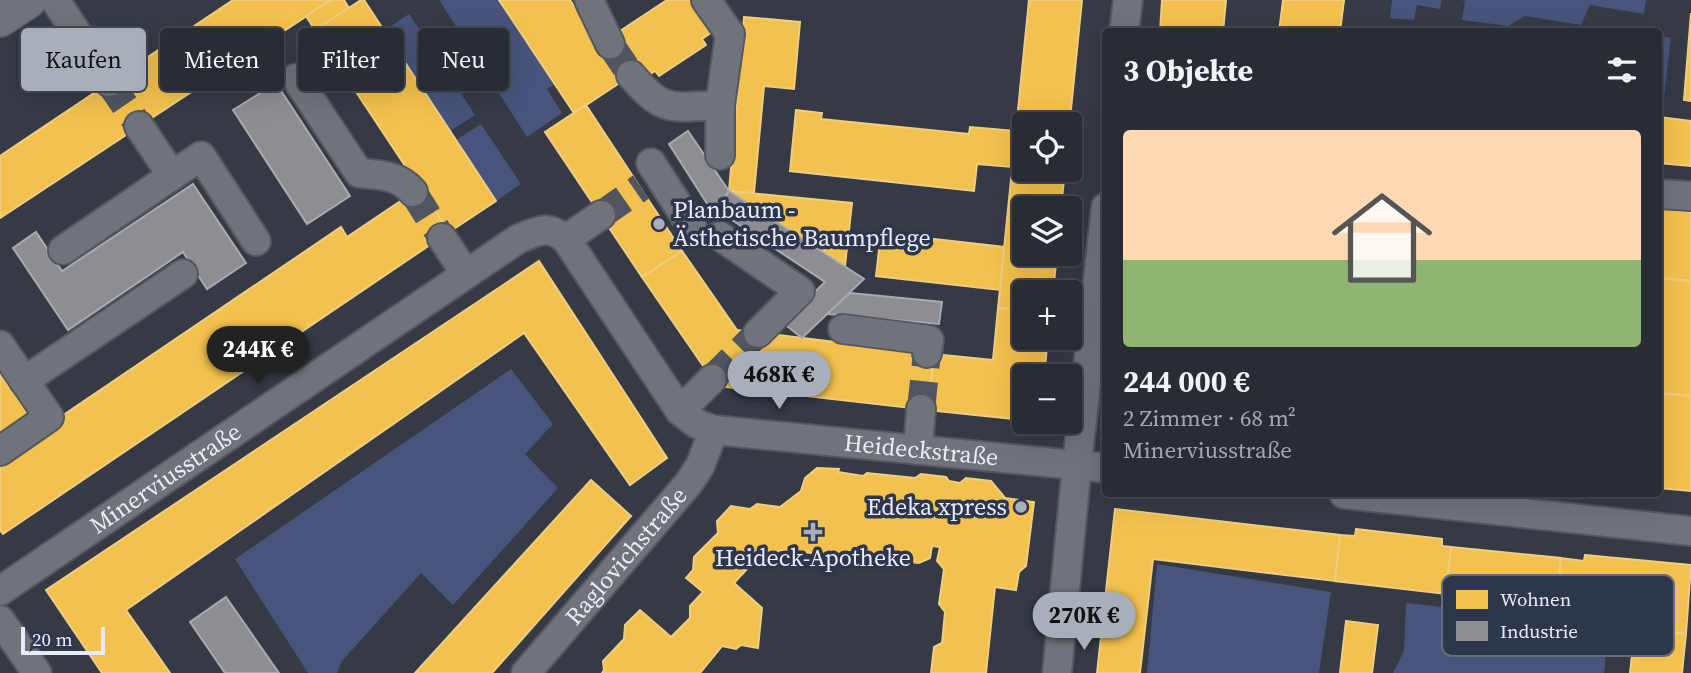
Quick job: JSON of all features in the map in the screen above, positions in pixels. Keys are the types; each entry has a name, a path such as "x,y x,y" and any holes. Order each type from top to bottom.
{"main road":[{"path":"0,19 29,0"}],"street":[{"path":"55,0 73,28"},
{"path":"589,0 610,44"},
{"path":"706,0 730,34 720,105 720,155"},
{"path":"1125,28 1128,0"},
{"path":"631,75 645,92 666,107 720,105"},
{"path":"296,78 359,173 388,176 407,185 413,192"},
{"path":"139,127 171,174"},
{"path":"63,250 201,156 256,241"},
{"path":"650,175 692,227"},
{"path":"1662,194 1691,196"},
{"name":"Minerviusstraße","path":"0,591 518,239 554,234 601,215"},
{"name":"Heideckstraße","path":"554,234 680,411 697,424 714,430 1102,467"},
{"path":"720,236 800,291 758,333"},
{"path":"442,237 467,274"},
{"path":"1057,673 1102,242"},
{"path":"24,381 183,274"},
{"path":"843,329 929,340 928,353"},
{"path":"0,345 49,417 0,451"},
{"path":"680,411 712,379"},
{"path":"918,450 921,409"},
{"name":"Raglovichstraße","path":"526,673 688,484 700,466 714,430"},
{"path":"1372,497 1691,531"},
{"path":"0,620 37,673"}],"shaded area":[{"path":"439,0 499,0 555,84 547,89 562,113 527,137 497,91 509,91 509,28 457,28"},
{"path":"1392,0 1442,0 1440,9 1417,5 1414,20 1390,18"},
{"path":"1461,0 1646,0 1644,14 1590,5 1581,25 1525,16 1508,26 1462,20 1465,1"},
{"path":"409,14 419,28 418,76 415,78 404,61 404,28 388,28"},
{"path":"1662,36 1671,38 1662,97"},
{"path":"423,91 459,91 475,115 450,131"},
{"path":"481,124 521,184 496,201 456,140"},
{"path":"511,369 553,424 525,454 558,488 453,605 421,573 342,661 337,673 308,673 235,559"},
{"path":"1157,564 1331,592 1319,673 1147,673"},
{"path":"1406,603 1442,607 1442,656 1606,656 1604,673 1393,673 1404,651"}],"building: Wohnen":[{"path":"233,0 331,0 284,31 284,28 191,28"},
{"path":"331,0 344,0 349,8 318,28 314,28 306,16"},
{"path":"364,0 382,28 318,28"},
{"path":"499,0 570,0 624,80 574,113"},
{"path":"667,0 695,0 715,30 702,39 706,45 659,76 655,71 643,79 614,35"},
{"path":"1029,0 1082,0 1071,112 1018,112"},
{"path":"1162,0 1226,0 1223,28 1160,28"},
{"path":"1283,0 1344,0 1340,28 1280,28"},
{"path":"1691,13 1691,101 1684,100"},
{"path":"744,17 800,22 794,89 764,86 754,193 729,191"},
{"path":"617,40 637,71 624,80 603,49"},
{"path":"160,49 160,91 193,91 0,218 0,156 97,91 146,91 146,58"},
{"path":"404,61 418,82 418,91 424,91 496,201 449,232 355,91 404,91"},
{"path":"586,105 682,251 642,277 545,132"},
{"path":"796,110 822,113 821,119 969,134 970,127 1012,131 1012,167 977,164 974,191 790,171"},
{"path":"1662,117 1691,121 1691,166 1662,163"},
{"path":"1012,169 1012,182 1064,182 1062,196 1012,196 1012,220 1007,219"},
{"path":"420,188 449,232 3,534 0,530 0,458 341,227 347,237"},
{"path":"729,191 852,203 845,266"},
{"path":"1662,209 1691,212 1691,281 1662,278"},
{"path":"1007,219 1012,220 1012,266 1056,266 1054,280 1012,280 1012,310 998,308"},
{"path":"881,233 1004,247 1000,290 876,276"},
{"path":"682,251 737,330 934,354 928,410 717,386 642,277"},
{"path":"539,261 667,458 630,485 524,333 126,610 170,673 102,673 46,590"},
{"path":"1662,278 1691,281 1691,396 1662,393"},
{"path":"998,308 1012,310 1012,350 1047,350 1045,364 1012,364 1012,419 928,410 934,354 993,360"},
{"path":"0,359 40,418 0,445"},
{"path":"1662,393 1691,396 1691,491 1662,488"},
{"path":"817,468 839,469 838,472 863,476 867,473 915,478 921,474 946,477 949,481 960,483 966,478 991,481 1005,498 1034,502 1026,566 1019,572 1016,590 995,587 986,673 931,673 934,647 942,643 945,612 939,604 944,569 937,561 940,547 932,546 930,558 919,563 780,550 774,555 760,555 734,583 762,608 758,648 741,645 736,649 722,646 700,673 602,673 603,661 624,639 625,625 640,610 671,637 690,618 690,606 703,592 686,578 693,570 694,557 718,533 717,521 731,506 750,509 757,504 780,507 801,491 805,478"},
{"path":"591,480 631,516 492,673 415,673"},
{"path":"1115,509 1340,535 1335,581 1153,559 1140,673 1097,673"},
{"path":"1356,529 1442,539 1442,546 1451,547 1448,575 1442,575 1442,594 1335,581 1340,535 1355,536"},
{"path":"1451,547 1561,558 1559,575 1448,575"},
{"path":"1585,555 1691,565 1686,634 1674,633 1674,575 1559,575 1561,558 1584,561"},
{"path":"1346,621 1378,625 1372,673 1340,673"},
{"path":"1674,633 1686,634 1682,673 1630,673 1632,656 1674,656"}],"building: Industrie":[{"path":"263,91 281,91 350,196 307,224 233,110"},
{"path":"688,131 729,191 713,213 669,144"},
{"path":"193,184 246,263 207,289 183,252 68,330 13,248 36,232 62,271"},
{"path":"729,191 864,279 802,338 783,323 825,282 717,210"},
{"path":"850,293 942,302 939,324 827,314"},
{"path":"226,597 279,673 225,673 190,622"}],"tunnel":[{"path":"610,44 631,75"},
{"path":"115,91 139,126"},
{"path":"601,215 641,187"},
{"path":"413,192 442,238"},
{"path":"712,379 758,333"},
{"path":"921,409 927,353"}],"place":[{"name":"Planbaum - Ästhetische Baumpflege","path":"659,224"},
{"name":"Edeka xpress","path":"1021,507"},
{"name":"Heideck-Apotheke","path":"813,532"}]}
